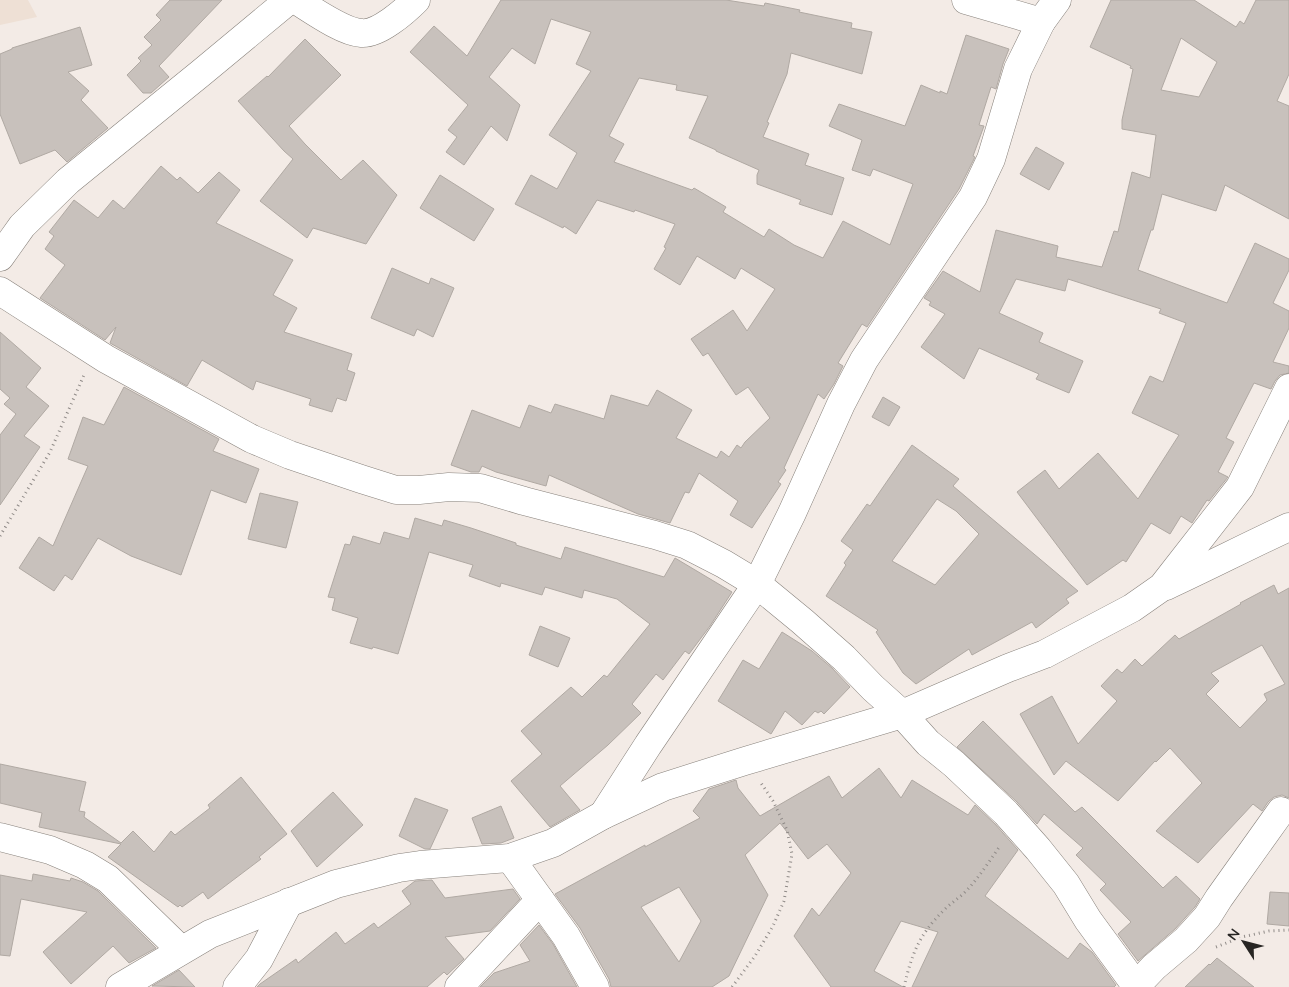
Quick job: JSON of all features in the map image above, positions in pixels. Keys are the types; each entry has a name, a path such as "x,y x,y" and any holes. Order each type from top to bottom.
{"street":[{"path":"0,257 11,230 289,0"},
{"path":"296,0 348,30 362,34 378,30 416,0"},
{"path":"966,0 1041,22"},
{"path":"603,815 756,584 792,513 841,404 864,360 973,197 991,159 1018,69 1041,22 1057,0"},
{"path":"0,291 115,364 252,439 290,455 396,490 449,487 480,488 655,535 687,545 724,564 756,584 830,645 902,714 928,743 954,764 1011,818 1066,884 1088,920 1136,986 1154,967 1186,940 1207,917 1281,811"},
{"path":"1162,587 1240,486 1289,388"},
{"path":"120,987 210,934 336,884 399,868 510,858 553,843 603,815 663,786 902,714 1045,654 1132,608 1162,587 1289,527"},
{"path":"0,836 50,850 85,865 108,879 181,950"},
{"path":"510,858 566,936 595,987"},
{"path":"459,987 540,900"},
{"path":"237,987 259,959 289,902"}],"path":[{"path":"0,536 50,452 94,352"},
{"path":"732,987 755,956 773,926 784,901 792,854 787,830 773,801 745,760"},
{"path":"904,987 908,969 919,941 930,924 946,907 967,891 984,869 1000,846 1011,818"},
{"path":"1211,949 1242,937 1269,931 1289,930"}],"shaded area":[{"path":"0,0 28,0 37,17 0,25"}],"building":[{"path":"170,0 222,0 159,66 169,77 151,93 143,93 127,75 141,61 138,58 152,45 144,37 161,20 156,15"},
{"path":"501,0 726,0 764,6 765,3 852,23 851,28 872,32 862,74 791,53 787,74 767,122 769,123 763,137 809,154 805,165 844,178 832,215 799,204 801,200 757,184 759,170 689,138 708,96 676,90 677,85 639,78 609,136 624,144 614,162 692,190 694,188 726,207 723,212 764,237 769,229 794,245 823,258 843,221 890,245 913,184 873,169 870,176 852,170 862,140 829,126 839,104 905,126 921,85 947,94 966,35 1009,49 996,89 991,87 979,125 984,126 973,156 975,157 959,189 867,327 862,324 838,363 843,366 824,399 818,394 784,468 786,470 778,482 781,484 752,528 730,515 738,501 699,473 689,493 685,492 670,523 638,514 549,475 546,486 496,472 482,466 479,472 471,472 451,465 472,410 520,428 529,405 551,413 555,404 604,419 611,395 648,406 657,390 692,410 676,438 717,458 721,451 729,457 737,445 741,448 770,418 748,387 736,395 708,353 703,356 691,339 733,310 747,331 775,289 741,268 735,279 697,256 680,285 654,269 666,248 664,247 675,224 635,210 634,212 597,200 576,234 564,226 563,228 515,204 531,175 557,189 577,153 549,135 591,71 576,64 591,32 551,19 535,64 512,48 489,77 520,105 507,141 491,126 464,165 446,152 457,137 448,130 468,105 410,52 434,26 467,56"},
{"path":"1111,0 1194,0 1236,27 1240,21 1244,24 1256,0 1289,0 1289,74 1277,101 1289,106 1289,219 1225,185 1216,211 1162,194 1153,230 1151,230 1138,270 1227,303 1255,243 1289,259 1289,270 1273,303 1289,311 1289,328 1273,362 1289,366 1289,373 1280,375 1271,389 1254,383 1226,438 1234,442 1218,472 1228,477 1209,501 1207,500 1192,523 1181,516 1170,534 1151,523 1126,562 1123,560 1087,585 1017,492 1045,470 1059,489 1098,453 1138,499 1179,435 1132,413 1150,376 1163,382 1186,323 1159,313 1161,309 1068,279 1065,291 1016,279 999,313 1043,333 1039,342 1083,361 1069,393 1036,379 1039,374 979,348 964,379 921,347 945,314 929,305 931,302 924,298 943,271 980,292 996,230 1058,246 1056,257 1102,267 1114,231 1118,232 1132,172 1150,178 1156,135 1122,129 1122,120 1133,69 1130,68 1131,66 1090,47","holes":["1181,38 1217,62 1199,97 1161,90"]},
{"path":"80,27 92,65 68,72 89,91 81,100 108,128 67,162 55,150 20,164 0,114 0,54 12,48"},
{"path":"305,39 341,75 289,126 341,180 363,160 397,195 366,244 313,228 307,238 260,201 293,159 238,101 268,77"},
{"path":"1036,147 1064,163 1049,190 1020,174"},
{"path":"161,166 177,180 180,177 198,193 219,172 240,190 216,223 293,260 273,295 297,308 284,332 352,354 347,370 355,373 346,401 337,398 332,412 309,405 311,399 256,381 253,390 202,360 187,386 110,343 116,327 105,340 40,298 65,265 45,249 54,236 49,232 74,200 98,218 113,200 124,209"},
{"path":"440,175 494,209 474,241 420,208"},
{"path":"392,268 429,284 431,278 454,288 433,337 417,329 414,336 371,318"},
{"path":"0,332 41,368 26,387 49,406 24,436 40,447 0,505 0,435 16,414 4,404 10,398 0,389"},
{"path":"124,387 219,439 213,451 259,469 246,503 211,490 181,575 131,556 98,538 72,580 65,575 54,591 19,568 39,537 53,546 88,466 68,459 83,417 104,425"},
{"path":"883,397 900,407 889,426 872,417"},
{"path":"912,445 959,479 953,486 1078,591 1066,599 1069,603 1036,628 1032,622 972,655 969,649 916,684 903,673 876,632 878,630 826,596 846,565 844,563 853,550 841,541 867,504 870,506","holes":["937,499 956,511 979,534 935,585 892,561"]},
{"path":"260,493 298,502 286,548 248,539"},
{"path":"415,518 442,526 444,520 561,559 565,547 664,577 675,558 732,592 689,654 685,651 663,680 656,674 632,704 641,713 608,745 560,786 580,810 550,827 511,781 542,754 521,731 571,687 582,697 604,675 607,677 650,624 617,599 584,590 582,598 545,587 542,595 501,583 500,587 469,576 473,565 429,552 398,654 350,643 358,618 332,610 335,598 328,597 345,544 350,545 353,536 380,544 384,532 409,539"},
{"path":"1274,585 1278,594 1289,588 1289,798 1282,795 1274,797 1262,811 1253,804 1198,863 1156,831 1202,783 1170,748 1155,761 1118,801 1066,761 1054,775 1020,714 1052,696 1078,744 1117,701 1101,686 1117,669 1122,673 1135,659 1142,666 1175,635 1179,639","holes":["1262,645 1285,684 1264,694 1267,700 1240,728 1206,694 1219,681 1211,673"]},
{"path":"540,626 570,638 558,667 529,655"},
{"path":"782,632 812,651 850,687 824,714 821,711 818,713 815,711 802,725 785,711 771,734 718,701 743,660 759,669"},
{"path":"983,721 1075,812 1082,807 1163,888 1176,876 1200,899 1175,929 1138,961 1118,934 1131,922 1100,890 1106,884 1076,855 1083,848 1044,814 1037,824 1017,802 957,747"},
{"path":"0,764 86,782 79,811 85,812 84,817 121,843 133,831 154,852 171,831 175,835 210,808 208,805 241,777 287,834 259,857 261,859 208,899 203,892 182,907 180,905 178,907 108,857 121,844 39,827 42,813 0,803"},
{"path":"879,768 901,798 912,780 968,815 975,805 1018,850 985,896 1068,959 1080,943 1092,952 1116,985 1114,987 912,987 938,932 901,921 874,971 903,987 831,987 794,936 812,908 819,916 851,873 827,844 808,859 780,823 745,855 768,895 729,976 712,987 611,987 609,979 580,928 555,894 645,845 645,847 700,818 693,811 709,789 736,780 738,788 760,816 829,776 842,798","holes":["679,887 701,921 679,962 641,907"]},
{"path":"333,792 363,825 317,867 291,831"},
{"path":"415,798 448,810 430,849 425,849 399,836"},
{"path":"501,806 514,838 501,843 482,844 472,818"},
{"path":"33,874 70,881 71,878 83,882 98,891 156,948 129,963 113,946 71,984 43,952 87,912 21,899 10,956 0,955 0,875 32,881"},
{"path":"432,880 445,898 513,889 520,899 490,931 445,937 464,959 447,975 444,972 427,987 257,987 296,959 298,963 336,932 345,944 374,923 378,928 411,904 402,891 415,881"},
{"path":"1270,892 1289,893 1289,926 1267,924"},
{"path":"539,925 553,944 577,987 480,987 494,973 530,961 520,945"},
{"path":"1217,958 1254,987 1185,987"},
{"path":"179,970 195,987 152,986"}]}
